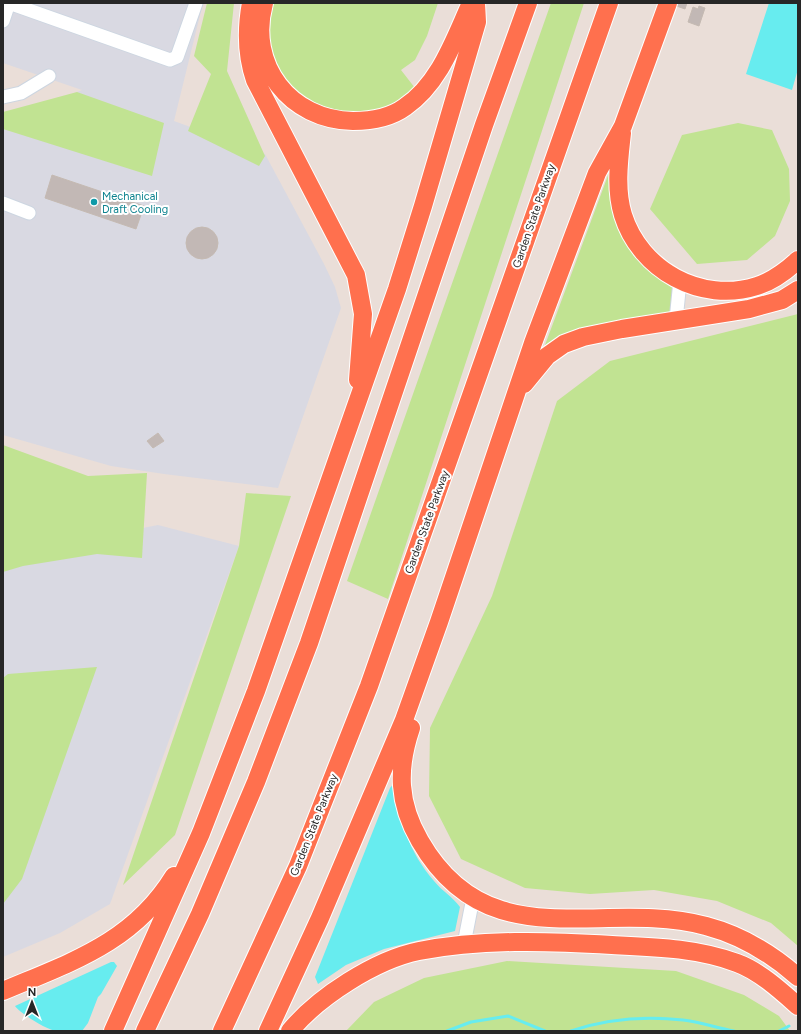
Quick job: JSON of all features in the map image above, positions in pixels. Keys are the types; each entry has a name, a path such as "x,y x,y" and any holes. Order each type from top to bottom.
{"highway":[{"path":"251,3 246,43 249,62 255,80 352,265 358,280 362,304 363,326 355,411"},
{"path":"264,3 259,27 263,54 267,67 288,96 305,109 322,116 342,121 361,121 377,119 396,113 418,96 431,81 446,59 471,3"},
{"path":"113,1031 201,833 256,691 355,411 426,199 477,22 476,3"},
{"path":"145,1031 200,914 256,782 309,643 481,132 528,3"},
{"name":"Garden State Parkway","path":"222,1031 298,866 368,686 609,3"},
{"path":"268,1031 320,918 401,727 439,622 533,343 596,173 623,126 668,3"},
{"path":"623,126 619,166 619,192 626,223 634,241 646,256 661,270 680,281 714,289 744,289 769,281 779,276 798,260"},
{"path":"513,402 535,370 547,356 564,344 600,333 676,320 749,310 782,300 798,290"},
{"path":"439,622 401,768 402,790 413,828 425,850 441,871 473,898 494,908 546,919 654,919 706,926 746,942 780,961 798,977"},
{"path":"3,991 82,958 132,927 147,912 169,885 201,833"},
{"path":"290,1031 324,998 372,970 418,952 464,944 548,941 683,949 738,963 774,985 798,1006"}],"street":[{"path":"3,21 9,3 170,60 177,58 196,3"},
{"path":"3,97 21,93 50,76"},
{"path":"3,203 29,212"},
{"path":"676,320 680,281"},
{"path":"464,944 473,898"}],"shaded area":[{"path":"3,3 203,3 174,121 265,154 324,264 335,287 341,308 278,488 111,466 3,435 3,122 82,90 3,63"},
{"path":"158,525 239,546 110,904 60,933 3,957 3,550 52,546"}],"green space":[{"path":"207,3 234,3 227,71 265,156 259,166 188,131 211,74 194,56"},
{"path":"271,3 438,3 427,36 415,60 401,70 415,88 393,106 357,116 317,109 287,86 267,42"},
{"path":"551,3 584,3 388,599 347,581"},
{"path":"77,92 164,123 152,176 3,129 3,112"},
{"path":"738,123 772,130 789,169 790,201 775,236 747,260 697,264 650,209 682,135"},
{"path":"610,170 634,253 647,268 674,288 670,313 548,347 545,345"},
{"path":"798,314 798,946 771,923 717,901 654,890 590,894 525,888 461,859 429,796 430,728 492,596 557,401 610,361"},
{"path":"3,445 88,476 147,473 142,558 97,554 23,566 3,572"},
{"path":"246,493 291,496 175,835 123,885 239,546"},
{"path":"97,667 22,879 3,904 3,678 8,674"},
{"path":"507,961 676,971 744,995 779,1016 790,1031 346,1031 374,1002 424,978"}],"water":[{"path":"769,3 798,3 798,69 792,90 746,74"},
{"path":"394,783 402,823 406,835 418,859 440,888 460,907 455,931 384,949 346,965 318,984 315,977 390,788"},
{"path":"111,962 114,962 117,966 98,997 88,1023 82,1031 56,1031 46,1028 22,1013 15,1006"}],"building":[{"path":"668,3 687,3 685,9"},
{"path":"699,6 705,8 699,26 688,22 693,7 698,9"},
{"name":"Mechanical Draft Cooling","path":"52,175 144,206 136,229 45,198"},
{"path":"202,227 211,230 215,234 218,243 215,252 211,256 202,259 193,256 189,252 186,243 189,234 193,230"},
{"path":"158,433 164,441 153,448 147,441"}],"waterway":[{"path":"447,1031 471,1022 508,1016 545,1031"},
{"path":"571,1031 612,1021 654,1018 689,1021 734,1031"},
{"path":"779,1031 789,1026"}],"place":[{"name":"Mechanical Draft Cooling","path":"94,202"}]}
